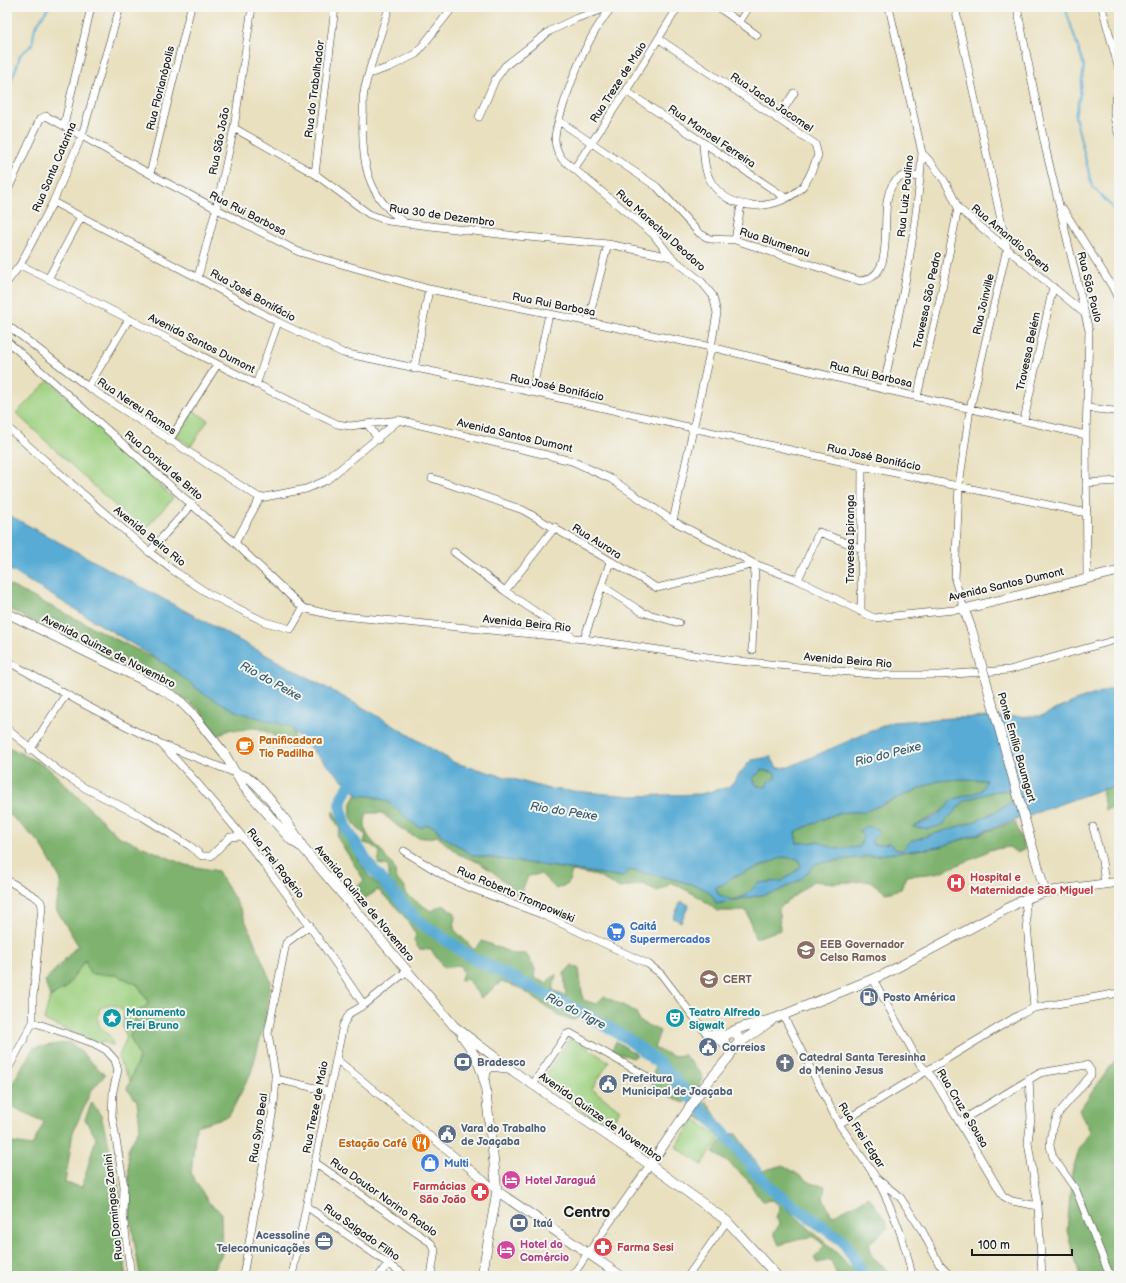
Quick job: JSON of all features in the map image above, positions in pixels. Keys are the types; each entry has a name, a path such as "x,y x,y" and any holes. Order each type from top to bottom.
{"main road":[{"name":"Avenida Santos Dumont","path":"964,609 1119,571"},
{"name":"Ponte Emílio Baumgart","path":"964,609 972,631 1045,892"},
{"name":"Avenida Quinze de Novembro","path":"7,613 178,699 205,729 238,774 243,786 291,840 303,848 454,1026 513,1071 650,1165 727,1221 777,1276"},
{"name":"Avenida Quinze de Novembro","path":"238,774 247,777 262,792 299,838 303,848"},
{"path":"258,802 262,792"},
{"path":"272,819 282,816"},
{"path":"729,1041 783,1015 873,979 1025,899 1045,892 1119,882"},
{"path":"729,1041 772,1020"},
{"path":"454,1026 478,1059 485,1084 497,1191 482,1276"},
{"path":"650,1165 704,1088 719,1068 730,1057 729,1041"},
{"path":"478,1059 486,1060 491,1054"},
{"path":"485,1084 486,1071 491,1066 499,1066 513,1071"},
{"path":"497,1191 621,1276"}],"street":[{"path":"64,125 91,7"},
{"name":"Rua Santa Catarina","path":"7,282 20,265 53,202 82,135 120,7"},
{"name":"Rua Florianópolis","path":"150,174 191,7"},
{"name":"Rua São João","path":"198,277 216,209 234,128 252,7"},
{"name":"Rua do Trabalhador","path":"315,174 335,7"},
{"path":"389,7 364,94 362,138 367,172 376,195 389,212 405,222"},
{"path":"369,74 390,67 416,54 453,7"},
{"path":"479,117 495,80 505,66 550,31 577,18 611,7"},
{"name":"Rua Marechal Deodoro","path":"611,7 597,25 583,50 559,120 555,138 557,152 562,159 653,234 671,257 701,281 713,296 717,313 711,347 692,428 673,521"},
{"name":"Rua Treze de Maio","path":"574,168 626,91 678,7"},
{"path":"718,7 757,35"},
{"path":"739,22 749,7"},
{"name":"Rua Luiz Paulino","path":"883,389 904,292 922,153 889,7"},
{"name":"Rua Joinville","path":"955,7 1007,248 970,409 959,485 955,580 964,609"},
{"name":"Rua São Paulo","path":"1016,7 1045,146 1084,313 1088,324 1090,342 1086,434 1087,578"},
{"path":"1102,7 1119,70"},
{"name":"Rua Jacob Jacomel","path":"659,39 815,144 818,155 805,184 796,193 769,204 754,206 740,205"},
{"name":"Rua Manoel Ferreira","path":"626,91 703,144 786,198"},
{"path":"777,119 794,92"},
{"path":"1119,92 1114,105 1119,134"},
{"name":"Rua Rui Barbosa","path":"7,192 40,119 46,116 150,174 299,252 388,279 429,289 711,347 917,397 1086,434"},
{"name":"Rua Blumenau","path":"559,120 592,141 657,187 699,233 710,239 735,240 850,279 860,281 869,280 880,270 886,229 888,194 893,184 900,177 920,177"},
{"name":"Rua 30 de Dezembro","path":"234,128 315,174 369,214 388,221 516,236 608,244 671,257"},
{"path":"703,144 704,161 709,180 718,190 740,205 735,240"},
{"name":"Rua Amandio Sperb","path":"922,153 937,168 950,190 958,208 1084,313"},
{"name":"Rua José Bonifácio","path":"53,202 198,277 278,322 343,353 414,369 532,392 862,466 959,485 1087,513"},
{"path":"1059,204 1112,286 1119,301"},
{"name":"Travessa São Pedro","path":"917,397 958,208"},
{"path":"48,279 81,217"},
{"path":"588,322 608,244"},
{"name":"Avenida Santos Dumont","path":"20,265 337,424 350,426 400,420 572,461 611,478 673,521 754,564 798,580 874,618 964,609"},
{"name":"Travessa Belém","path":"1024,420 1053,287"},
{"path":"414,369 429,289"},
{"path":"532,392 548,314"},
{"path":"88,386 129,319"},
{"path":"256,384 278,322"},
{"name":"Rua Nereu Ramos","path":"7,325 88,386 169,441 260,498"},
{"name":"Rua Dorival de Brito","path":"7,341 192,504 303,608"},
{"path":"169,441 217,364"},
{"path":"1087,408 1114,411 1119,410"},
{"path":"235,543 260,498 306,489 327,480 378,440 400,420"},
{"path":"366,424 378,440"},
{"name":"Avenida Beira Rio","path":"7,427 149,552 209,594 265,622 291,629 303,608 332,615 575,638 728,660 880,675 933,675 1009,670 1119,639"},
{"name":"Travessa Ipiranga","path":"861,612 862,466"},
{"name":"Rua Aurora","path":"432,478 523,510 555,527 610,562 657,588 754,564"},
{"path":"1086,483 1119,481"},
{"path":"149,552 192,504"},
{"path":"505,591 555,527"},
{"path":"798,580 819,532 862,549"},
{"path":"454,552 505,591 575,638"},
{"path":"584,639 610,562"},
{"path":"752,650 754,564"},
{"path":"602,586 642,612 679,623"},
{"name":"Rua Frei Rogério","path":"7,661 161,744 238,774"},
{"path":"30,750 66,694"},
{"path":"7,729 30,750 60,772 85,788 143,817 190,846 202,856 211,856 230,837 241,836"},
{"name":"Rua Frei Rogério","path":"161,744 186,769 241,836 310,925 364,1005"},
{"path":"1093,827 1102,861 1105,884"},
{"name":"Rua Roberto Trompowiski","path":"404,851 448,878 541,914 648,964 661,974 706,1033 729,1041"},
{"path":"7,880 37,898 41,902 42,907 35,973 33,1022 7,1071"},
{"path":"1025,899 1034,1008"},
{"name":"Rua Syro Beal","path":"243,1276 274,1104 276,1079 268,1033 286,943 310,925"},
{"name":"Rua Treze de Maio","path":"292,1276 343,1025 350,1013 364,1005 407,971"},
{"name":"Rua Cruz e Sousa","path":"873,979 920,1064 927,1070 1003,1196 1012,1201 1038,1206"},
{"path":"839,1124 1019,1015 1034,1008 1119,993"},
{"name":"Rua Frei Edgar","path":"783,1015 839,1124 877,1179 900,1197 923,1232 939,1264 950,1276"},
{"name":"Rua Domingos Zanini","path":"33,1022 93,1043 106,1050 115,1060 118,1070 113,1091 112,1116 124,1186 122,1215 131,1276"},
{"path":"533,1084 567,1034 570,1032 646,1076"},
{"path":"336,1059 497,1191"},
{"path":"959,1122 1040,1073 1084,1064 1087,1065 1091,1070 1091,1074 1058,1114 1051,1134 1050,1146 1053,1157 1076,1190 1110,1276"},
{"path":"1030,1078 1031,1118 1028,1142 1038,1206 1042,1276"},
{"path":"276,1079 329,1091"},
{"name":"Rua Doutor Norino Rotolo","path":"316,1163 432,1243 435,1250 431,1276"},
{"path":"572,1276 650,1165"},
{"path":"877,1179 896,1218 912,1276"},
{"name":"Rua Salgado Filho","path":"306,1206 406,1276"},
{"path":"688,1276 727,1221"},
{"path":"379,1276 388,1263"}],"green space":[{"path":"49,380 173,498 143,532 16,413"},
{"path":"192,410 208,420 191,446 175,436"},
{"path":"7,584 167,665 203,693 291,727 294,732 295,752 270,733 259,729 231,729 217,736 201,711 175,693 7,608"},
{"path":"7,746 47,767 118,836 185,865 218,871 241,910 271,982 266,1017 251,1073 229,1116 196,1126 191,1174 209,1203 221,1212 222,1254 209,1276 140,1276 130,1215 128,1149 140,1127 137,1101 127,1089 139,1058 130,1037 137,1013 149,1003 138,985 117,975 90,974 85,960 66,988 50,997 45,981 78,945 56,909 61,880 40,843 7,812"},
{"path":"761,770 775,773 775,778 768,782 766,787 757,786 752,777"},
{"path":"961,779 986,780 981,791 951,800 947,808 913,827 942,825 965,800 996,791 1011,790 1015,801 976,821 911,841 902,850 896,850 890,843 875,845 863,837 860,847 836,849 819,842 797,843 795,832 830,816 846,812 864,812 938,781"},
{"path":"1119,787 1119,806 1105,810 1102,789"},
{"path":"359,792 388,802 435,827 441,835 472,855 623,877 629,870 647,873 684,882 704,889 711,894 716,904 776,892 800,880 817,863 940,847 1015,822 1025,849 1017,853 1009,847 989,850 978,857 937,873 906,876 901,889 886,893 870,881 834,883 813,881 779,908 780,930 755,938 747,911 717,911 701,898 671,882 665,888 657,891 643,884 620,888 597,876 572,871 568,884 556,889 541,874 528,876 519,898 509,885 493,872 478,862 458,854 437,836 422,838 414,836 401,829 382,813 367,813 365,828 367,834 392,864 396,878 405,887 405,894 431,911 443,905 455,913 454,929 474,950 482,941 514,954 526,954 535,969 534,978 546,983 556,974 553,990 566,997 564,973 572,965 579,969 583,1000 596,1004 604,996 636,1012 639,1021 660,1031 654,1048 672,1056 684,1055 700,1072 703,1079 699,1087 691,1094 652,1056 626,1035 600,1019 489,964 463,949 414,911 395,892 390,880 388,866 378,864 380,852 371,845 364,843 366,835 360,831 353,821 351,815 352,804"},
{"path":"333,811 360,863 369,876 427,932 473,962 580,1017 573,1020 558,1015 520,988 501,982 481,998 467,979 460,981 463,973 460,965 444,968 431,950 419,949 414,941 416,935 404,916 378,890 361,901 353,891 364,880 337,837 340,830 333,816"},
{"path":"784,857 799,859 801,867 782,881 758,883 745,896 732,900 718,894 716,887 724,884 731,878"},
{"path":"85,960 90,974 117,975 138,985 149,1003 137,1013 130,1036 139,1058 130,1081 118,1058 127,1037 123,1028 124,1012 118,1007 110,1005 100,1008 98,1016 100,1026 109,1035 113,1046 102,1041 100,1044 44,1020 50,997 66,988"},
{"path":"571,1037 609,1062 592,1089 620,1110 608,1129 541,1081"},
{"path":"616,1041 637,1055 633,1058 612,1051"},
{"path":"70,1042 105,1075 91,1091 73,1132 65,1183 82,1187 96,1138 85,1119 92,1102 101,1116 116,1171 121,1203 126,1276 7,1276 7,1142 32,1146 44,1122 7,1104 7,1093 33,1048"},
{"path":"1119,1055 1119,1276 1080,1276 1067,1231 1072,1172 1079,1150 1090,1131 1079,1110"},
{"path":"656,1066 687,1099 684,1103 667,1095 655,1093 651,1078"},
{"path":"706,1101 727,1133 736,1134 762,1171 783,1165 813,1184 825,1186 823,1198 832,1216 869,1197 885,1220 888,1228 869,1243 872,1256 887,1270 890,1276 866,1276 846,1241 833,1230 770,1186 708,1111 702,1106"},
{"path":"700,1110 764,1188 840,1256 860,1276 837,1276 831,1260 817,1263 814,1258 825,1245 812,1236 779,1245 774,1233 780,1224 776,1218 780,1207 773,1200 763,1201 742,1174 728,1162 713,1153 722,1139 713,1127 696,1116"},
{"path":"694,1119 720,1137 702,1165 676,1147"}],"water":[{"name":"Rio do Peixe","path":"7,514 371,712 455,763 549,789 632,796 700,794 729,787 751,760 771,757 777,768 789,767 892,722 952,718 1041,716 1078,700 1119,686 1119,787 1102,789 940,847 817,863 800,880 776,892 716,904 711,894 704,889 684,882 647,873 629,870 623,877 472,855 441,835 435,827 427,825 421,828 413,823 387,801 370,796 359,796 294,732 291,727 238,712 203,693 167,665 7,568","holes":["762,770 775,773 775,778 768,782 766,787 757,786 753,778","961,779 986,780 981,791 951,800 939,814 912,827 928,829 942,825 965,800 996,791 1011,790 1015,800 998,811 976,821 911,841 902,850 896,850 890,843 874,845 871,841 879,833 877,829 866,826 859,831 863,837 860,847 836,849 819,842 797,843 795,832 830,816 846,812 864,812 938,781","784,857 799,859 801,867 782,881 758,883 745,896 732,900 718,894 716,887 724,884 731,878"]},
{"path":"681,901 689,905 681,922 673,918"}],"waterway":[{"path":"7,91 20,55 32,45 35,27 49,7"},
{"path":"1065,7 1084,66 1080,95 1075,116 1092,186 1113,208 1119,219"},
{"name":"Rio do Tigre","path":"359,773 343,795 340,805 347,830 370,866 417,920 471,957 567,1005 627,1038 661,1065 738,1149 757,1174 777,1194 843,1241 863,1276"}],"place":[{"name":"Panificadora Tio Padilha","path":"245,746"},
{"name":"Hospital e Maternidade São Miguel","path":"956,883"},
{"name":"Caitá Supermercados","path":"616,932"},
{"name":"EEB Governador Celso Ramos","path":"806,950"},
{"name":"CERT","path":"709,979"},
{"name":"Posto América","path":"869,997"},
{"name":"Monumento Frei Bruno","path":"112,1018"},
{"name":"Teatro Alfredo Sigwalt","path":"675,1018"},
{"name":"Correios","path":"708,1047"},
{"name":"Bradesco","path":"463,1062"},
{"name":"Catedral Santa Teresinha do Menino Jesus","path":"785,1063"},
{"name":"Prefeitura Municipal de Joaçaba","path":"608,1084"},
{"name":"Vara do Trabalho de Joaçaba","path":"447,1134"},
{"name":"Estação Café","path":"421,1143"},
{"name":"Multi","path":"430,1163"},
{"name":"Hotel Jaraguá","path":"511,1180"},
{"name":"Farmácias São João","path":"480,1192"},
{"name":"Itaú","path":"519,1223"},
{"name":"Acessoline Telecomunicações","path":"324,1241"},
{"name":"Farma Sesi","path":"603,1247"},
{"name":"Hotel do Comércio","path":"506,1250"}],"district":[{"name":"Centro","path":"587,1212"}]}
